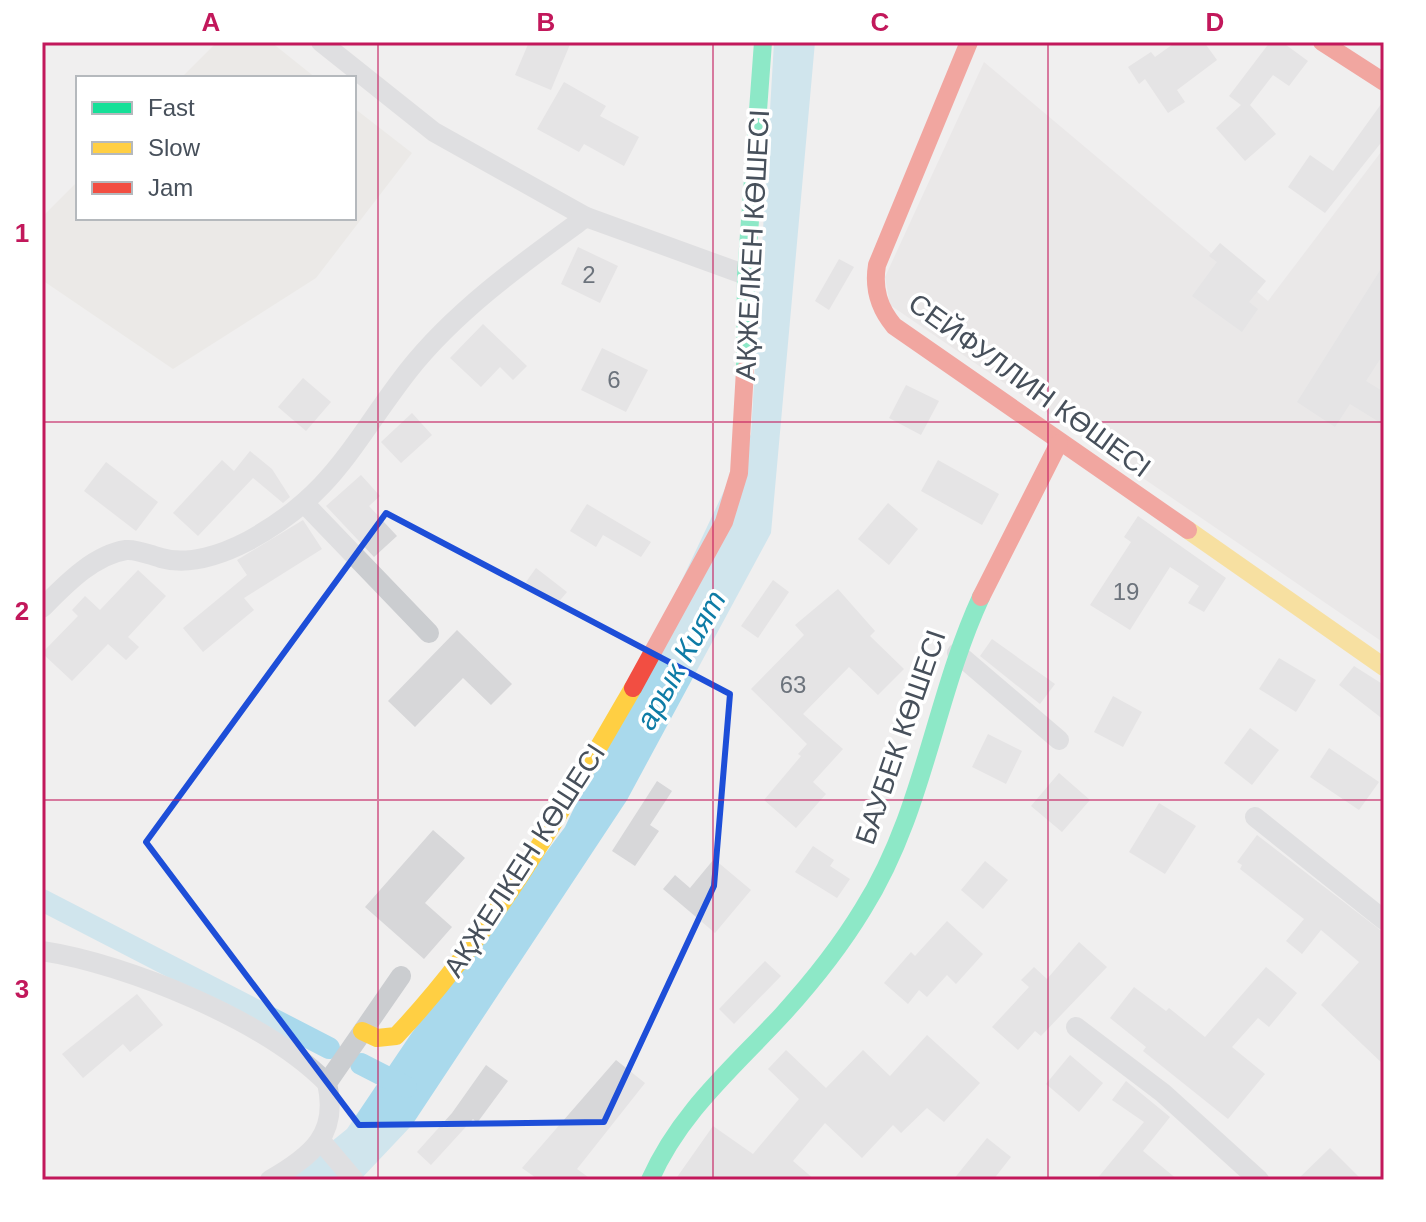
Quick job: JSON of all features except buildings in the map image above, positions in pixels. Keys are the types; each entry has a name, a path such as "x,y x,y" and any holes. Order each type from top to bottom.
{"street":[{"path":"321,42 434,132 586,217 746,275"},
{"name":"АҚЖЕЛКЕН КӨШЕСІ","path":"362,1031 377,1038 396,1036 438,992 560,814 691,588 724,522 739,473 744,412 746,275 763,42"},
{"name":"СЕЙФУЛЛИН КӨШЕСІ","path":"969,42 877,265 877,296 881,311 894,326 1059,443 1384,667"},
{"path":"1322,42 1384,82"},
{"path":"42,608 72,578 110,556 127,550 164,559 184,560 221,554 250,540 304,503 326,485 353,452 408,371 430,346 518,267 586,217"},
{"name":"БАУБЕК КӨШЕСІ","path":"650,1180 663,1146 700,1098 782,1015 839,948 872,894 903,834 957,653 1059,443"},
{"path":"304,503 429,633"},
{"path":"957,653 1059,740"},
{"path":"1255,817 1384,920"},
{"path":"42,951 104,964 205,1006 291,1051 327,1083"},
{"path":"270,1180 323,1142 331,1120 327,1083 401,976"},
{"path":"1076,1027 1163,1093 1259,1180"},
{"path":"323,1142 354,1180"}],"highlighted area":[{"path":"386,513 730,694 714,886 604,1122 359,1125 146,842"}],"shaded area":[{"path":"217,42 271,42 314,76 183,76"},
{"path":"984,62 1268,301 1384,148 1384,643 890,305 885,277"},
{"path":"356,110 412,153 316,278 173,369 42,280 42,217 76,183 76,220 356,220"}],"water":[{"name":"арык Кият","path":"774,42 815,42 771,533 627,800 412,1125 360,1180 284,1180 347,1129 411,1034 565,827 751,434"}],"waterway":[{"path":"42,900 329,1048"},
{"path":"361,1064 406,1087"}],"traffic: fast":[{"path":"745,370 746,275 763,42"},
{"path":"650,1180 676,1133 692,1112 804,990 863,909 901,834 951,675 981,597"}],"traffic: slow":[{"path":"1188,530 1384,667"},
{"path":"362,1031 377,1038 396,1036 464,956 524,870 633,688"}],"traffic: jam":[{"path":"969,42 877,265 877,290 884,312 894,326 1188,530"},
{"path":"1322,42 1384,82"},
{"path":"633,688 724,522 739,473 745,370"},
{"path":"981,597 1059,443"}]}
